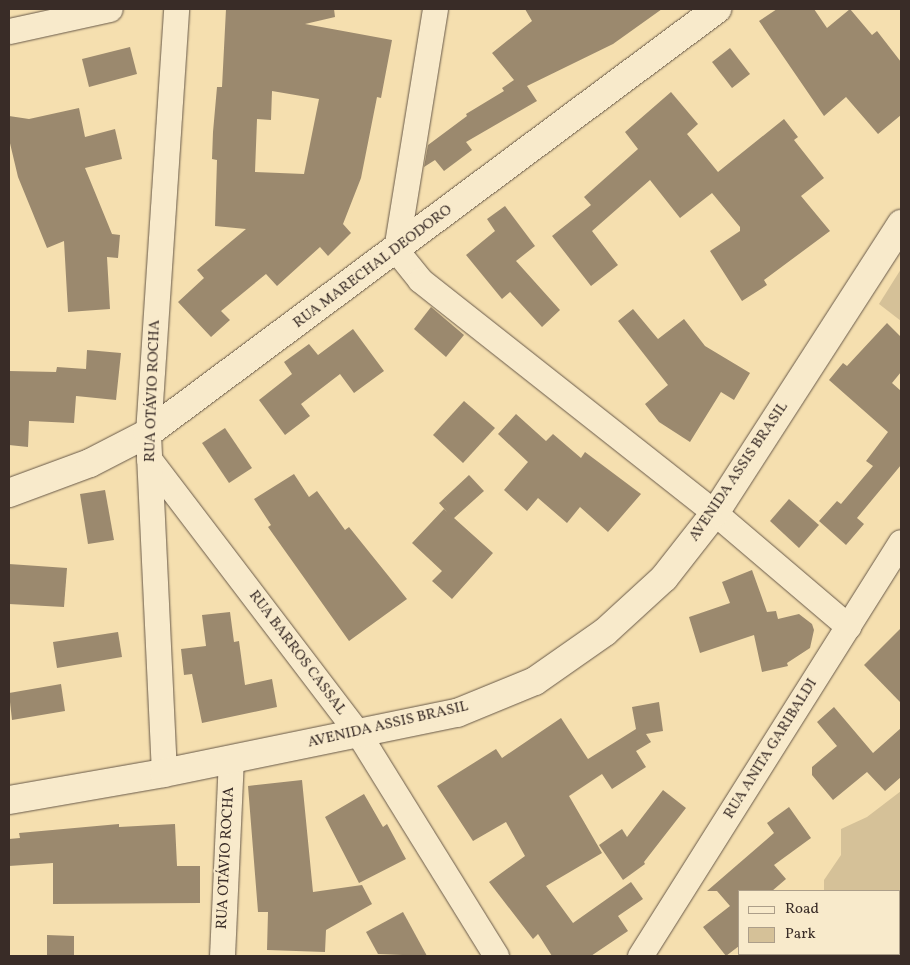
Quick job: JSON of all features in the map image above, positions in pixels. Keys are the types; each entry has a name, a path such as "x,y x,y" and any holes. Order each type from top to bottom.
{"street":[{"path":"9,31 110,9"},
{"name":"RUA OTÁVIO ROCHA","path":"164,773 149,446 176,9"},
{"path":"435,9 396,250 420,280 714,514 848,626"},
{"name":"RUA MARECHAL DEODORO","path":"9,493 90,462 149,446 396,250 717,9"},
{"name":"AVENIDA ASSIS BRASIL","path":"9,800 164,773 457,713 535,681 606,632 664,578 714,514 901,224"},
{"name":"RUA BARROS CASSAL","path":"149,446 358,733 496,956"},
{"name":"RUA ANITA GARIBALDI","path":"640,956 901,542"},
{"name":"RUA OTÁVIO ROCHA","path":"222,956 231,759"}],"green space":[{"path":"901,269 901,321 879,304"},
{"path":"901,791 901,956 783,956 900,955 900,890 824,890 824,880 841,855 841,829 867,817"}],"building":[{"path":"226,9 334,9 335,17 305,24 392,40 381,98 377,97 361,178 343,224 351,233 328,256 320,247 277,286 266,274 221,311 230,320 211,337 178,302 204,278 197,270 246,229 215,226 217,160 212,159 213,132 217,87 222,87","holes":["272,91 319,99 304,174 255,172 257,119 271,120"]},
{"path":"525,9 662,9 613,44 527,86 537,101 466,142 472,150 444,171 435,160 424,167 428,145 467,116 466,114 504,91 502,88 514,80 492,53 532,21"},
{"path":"777,9 814,9 827,28 850,9 872,35 877,31 901,62 901,115 878,134 846,97 824,116 759,21"},
{"path":"130,47 137,74 89,87 82,59"},
{"path":"730,48 750,74 732,88 712,62"},
{"path":"671,92 698,124 687,134 718,172 784,119 798,137 794,140 824,178 801,196 830,231 764,280 767,285 742,301 710,251 740,231 740,227 712,193 680,218 650,180 592,231 618,265 591,286 552,236 591,205 584,197 638,149 625,132"},
{"path":"79,108 85,137 115,129 122,159 85,168 112,234 120,235 118,258 107,257 110,309 68,312 64,241 47,248 18,177 9,139 9,116 29,119"},
{"path":"505,206 535,246 516,261 560,310 542,327 510,292 502,299 466,255 495,231 487,219"},
{"path":"431,307 464,335 446,357 414,329"},
{"path":"633,309 658,339 684,319 705,346 750,373 734,400 721,392 690,442 659,422 645,404 668,385 618,321"},
{"path":"887,323 901,337 901,372 892,383 901,391 901,465 857,518 864,524 846,545 819,521 837,501 841,504 873,466 866,461 888,432 829,380 843,363 847,366"},
{"path":"353,329 384,371 354,393 340,374 301,404 310,416 285,435 259,400 292,374 284,362 309,344 318,355"},
{"path":"87,350 121,353 116,400 76,396 74,423 29,421 28,447 9,445 9,371 56,372 57,367 86,369"},
{"path":"464,401 495,428 463,463 433,435"},
{"path":"516,414 546,441 553,434 581,458 585,452 641,494 608,532 580,507 567,523 538,498 527,511 504,490 528,462 498,434"},
{"path":"225,428 252,468 229,483 202,443"},
{"path":"294,474 309,497 317,491 345,530 349,527 407,599 349,641 268,527 271,525 254,499"},
{"path":"469,475 484,491 454,518 493,553 452,599 432,581 442,571 412,543 444,509 447,512 439,503"},
{"path":"105,490 114,540 88,544 80,494"},
{"path":"789,499 819,525 799,548 770,521"},
{"path":"9,564 67,568 64,607 9,604"},
{"path":"752,570 767,612 776,611 778,619 799,614 812,624 814,630 810,648 787,663 788,666 762,672 754,635 700,653 689,617 730,603 722,582"},
{"path":"230,612 234,642 239,641 245,685 272,679 277,707 202,723 192,674 184,675 181,649 206,646 202,615"},
{"path":"901,628 901,703 864,665"},
{"path":"118,632 122,657 57,668 53,642"},
{"path":"61,684 65,711 12,720 9,693"},
{"path":"659,702 663,731 646,734 651,742 636,751 646,767 612,789 602,774 569,796 602,853 546,886 573,923 631,882 643,899 618,916 628,931 591,956 552,956 538,934 533,939 489,882 525,856 506,822 473,841 437,786 496,749 502,758 561,718 588,759 636,729 632,707"},
{"path":"834,707 873,753 901,728 901,777 885,791 867,772 833,800 812,775 812,767 837,746 817,722"},
{"path":"302,780 313,892 362,885 372,904 326,930 325,952 267,950 268,912 258,912 248,786"},
{"path":"663,790 686,808 644,862 645,864 623,880 599,845 622,829 627,837"},
{"path":"364,794 383,827 387,824 406,859 359,883 325,817"},
{"path":"789,807 811,838 774,865 786,879 773,890 738,890 738,947 726,956 703,927 730,906 717,891 707,891 774,833 767,823"},
{"path":"119,824 119,827 175,824 177,866 200,866 200,903 53,904 53,863 9,866 9,839 20,838 19,833"},
{"path":"403,912 427,956 378,954 366,932"},
{"path":"47,935 74,936 74,956 47,956"}]}
